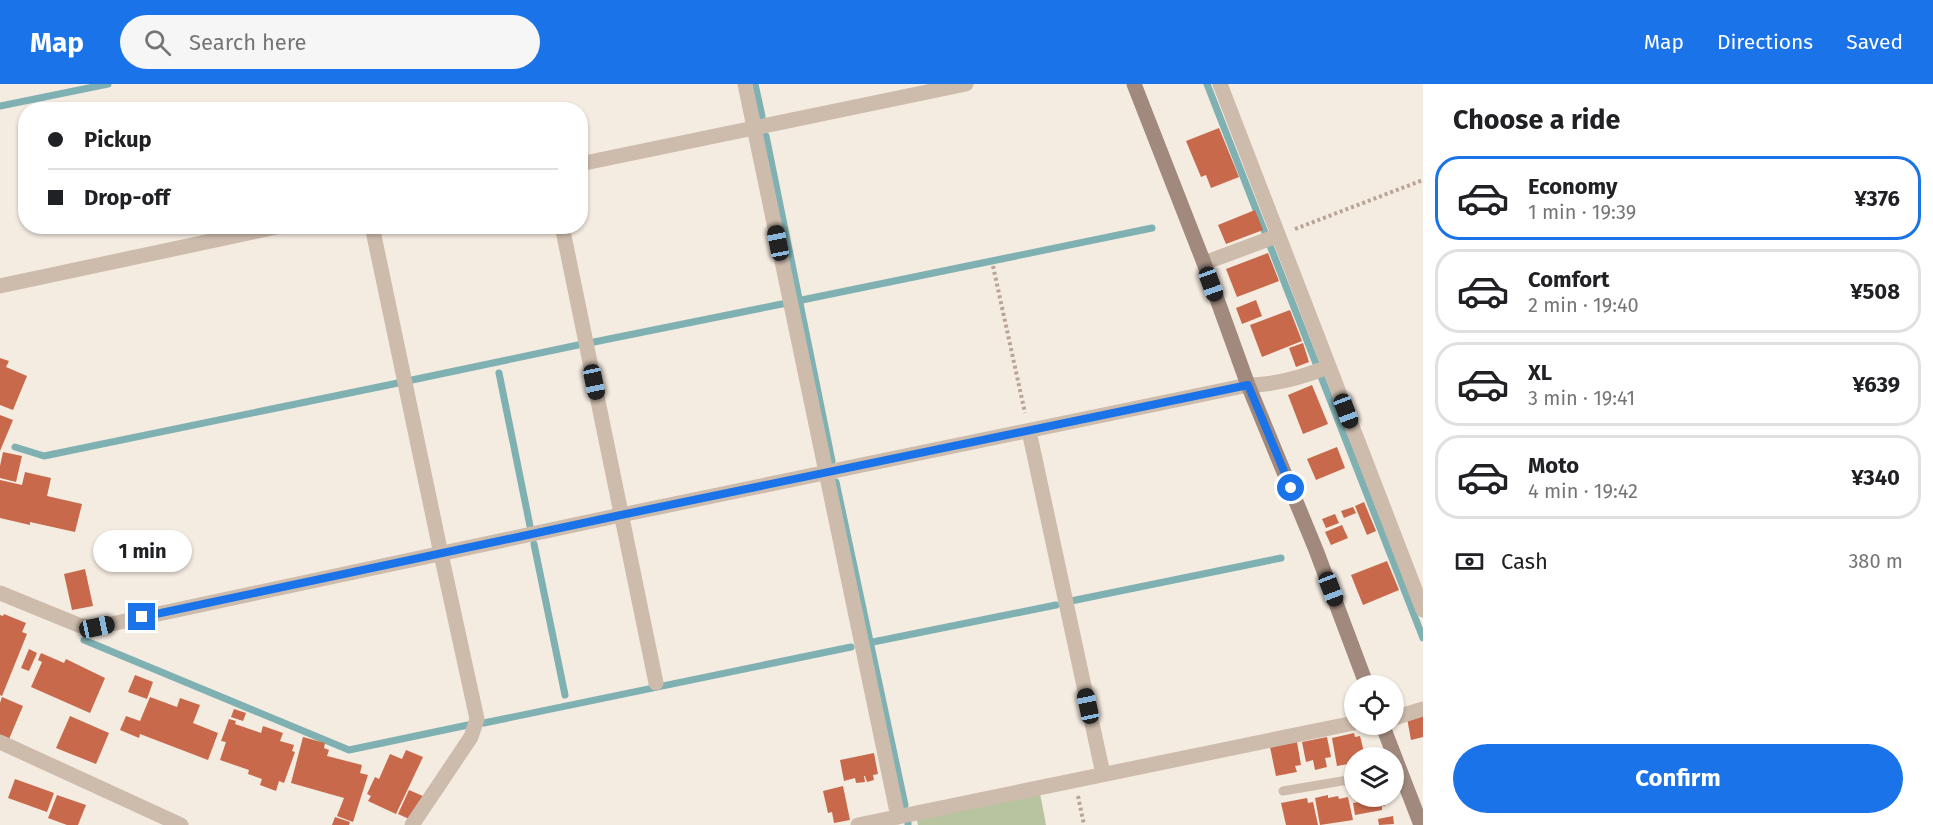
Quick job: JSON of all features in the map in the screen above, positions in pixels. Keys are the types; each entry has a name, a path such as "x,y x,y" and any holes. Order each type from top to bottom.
{"street":[{"path":"745,84 898,817"},
{"path":"588,162 966,84"},
{"path":"1134,84 1204,263 1248,385 1316,550 1363,675"},
{"path":"1220,84 1271,238 1322,370 1423,610"},
{"path":"0,286 244,234"},
{"path":"374,234 477,719 471,737 412,825"},
{"path":"564,234 656,683"},
{"path":"1204,263 1271,238"},
{"path":"0,593 81,626 97,627 1248,385 1267,385 1322,370"},
{"path":"1029,431 1103,774"},
{"path":"1404,715 1423,709"},
{"path":"858,825 1344,725"},
{"path":"0,742 181,825"},
{"path":"1404,787 1421,825"}],"lane":[{"path":"1283,791 1344,781"}],"path":[{"path":"1271,238 1423,180"},
{"path":"993,266 1029,431"},
{"path":"1077,780 1084,825"}],"green space":[{"path":"1040,793 1046,825 918,825 917,820"}],"building":[{"path":"1219,128 1239,177 1211,188 1206,175 1201,177 1186,141"},
{"path":"1255,210 1263,230 1226,244 1218,225"},
{"path":"1268,253 1279,281 1237,297 1226,269"},
{"path":"1256,300 1262,316 1242,324 1236,308"},
{"path":"1290,310 1302,341 1262,357 1250,325"},
{"path":"1303,343 1309,362 1296,367 1289,348"},
{"path":"0,358 9,361 6,367 27,376 13,410 0,405"},
{"path":"1312,385 1328,424 1303,434 1288,395"},
{"path":"0,415 13,420 0,451"},
{"path":"1337,447 1345,468 1316,480 1307,459"},
{"path":"3,452 22,456 16,482 0,478"},
{"path":"25,472 51,478 47,496 82,504 75,532 0,518 0,480 22,485"},
{"path":"1364,502 1376,531 1367,535 1355,506"},
{"path":"1353,507 1356,513 1344,518 1341,511"},
{"path":"1335,514 1339,523 1326,528 1322,519"},
{"path":"1342,525 1348,538 1331,545 1325,532"},
{"path":"1387,561 1399,590 1363,605 1351,575"},
{"path":"85,569 93,606 72,610 64,574"},
{"path":"4,614 26,623 22,632 27,634 2,696 0,695 0,615"},
{"path":"29,649 37,653 29,671 21,668"},
{"path":"41,653 64,663 66,659 105,678 90,713 31,687 42,662 38,660"},
{"path":"135,675 153,682 147,699 128,692"},
{"path":"2,697 23,706 9,739 0,736"},
{"path":"150,697 177,707 180,698 200,705 193,723 218,733 208,760 140,734 139,738 120,730 126,716 140,721"},
{"path":"234,709 246,713 243,721 231,717"},
{"path":"1423,715 1423,737 1411,740 1407,718"},
{"path":"70,716 109,733 96,764 56,748"},
{"path":"229,719 236,721 235,724 261,733 263,726 283,733 280,741 294,745 292,751 295,752 284,783 279,781 276,791 260,785 262,779 248,774 249,770 220,760 226,742 221,741"},
{"path":"1345,735 1360,736 1363,747 1344,747 1344,765 1337,766 1332,738"},
{"path":"303,737 325,743 324,748 329,750 327,756 362,765 360,773 368,775 353,822 337,816 344,798 291,783"},
{"path":"1327,737 1331,757 1325,758 1327,767 1315,770 1313,760 1306,762 1302,742"},
{"path":"1297,742 1301,765 1295,766 1297,772 1276,776 1270,747"},
{"path":"406,750 423,757 396,814 368,801 371,796 367,794 375,777 379,779 390,754 402,759"},
{"path":"874,753 878,774 873,775 874,780 867,782 864,776 865,782 856,783 855,778 844,781 840,760"},
{"path":"15,779 54,793 47,812 8,798"},
{"path":"843,786 850,820 834,823 832,812 828,813 823,791"},
{"path":"409,790 425,797 409,819 398,814"},
{"path":"57,795 86,805 78,825 67,825 48,818"},
{"path":"1328,795 1328,798 1338,796 1339,799 1344,798 1344,807 1350,807 1353,820 1320,825 1315,798"},
{"path":"1307,798 1308,803 1313,802 1318,825 1286,825 1281,803"},
{"path":"1354,807 1382,807 1382,810 1355,815"},
{"path":"1393,816 1394,824 1379,825 1378,819"},
{"path":"335,817 350,822 349,825 332,825"}],"waterway":[{"path":"20,102 108,84"},
{"path":"755,84 762,116"},
{"path":"1207,84 1423,638"},
{"path":"0,106 18,102"},
{"path":"766,136 832,461"},
{"path":"797,301 1152,228"},
{"path":"594,342 782,304"},
{"path":"412,380 578,345"},
{"path":"499,373 530,526"},
{"path":"15,447 44,456 398,383"},
{"path":"836,482 905,805"},
{"path":"534,544 565,695"},
{"path":"1071,601 1281,558"},
{"path":"868,643 1056,605"},
{"path":"84,640 349,750 468,725"},
{"path":"484,723 851,647"}],"route":[{"path":"142,617 1248,385 1291,488"}]}
